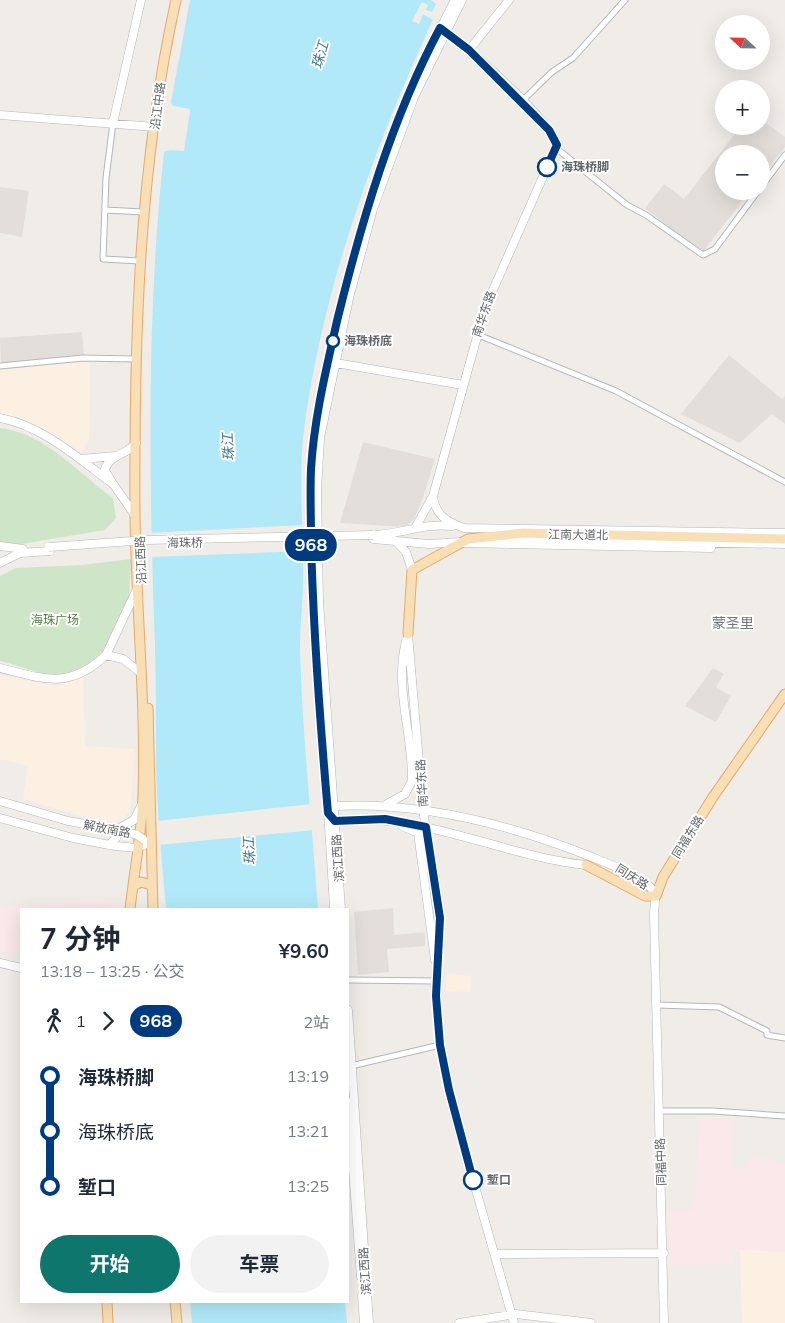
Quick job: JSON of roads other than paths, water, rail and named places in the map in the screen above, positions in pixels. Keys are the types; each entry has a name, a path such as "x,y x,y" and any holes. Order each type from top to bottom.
{"main road":[{"path":"114,123 141,0"},
{"name":"沿江中路","path":"146,212 164,56 176,0"},
{"path":"314,538 319,445 331,362 382,182 414,97 455,0"},
{"path":"443,29 462,0"},
{"path":"469,50 509,0"},
{"path":"443,29 469,50 522,101 549,130 556,144"},
{"path":"0,116 155,126"},
{"name":"南华东路","path":"415,528 433,496 476,334 491,290 556,144"},
{"name":"沿江西路","path":"130,908 143,799 141,673 135,518 135,359 140,261 146,212"},
{"name":"沿江西路","path":"146,212 139,420 141,575 151,766 143,839 152,885 153,908"},
{"path":"331,362 462,384"},
{"path":"0,418 26,426 80,459 113,484"},
{"path":"135,518 105,469 108,462 131,449 136,443"},
{"path":"80,459 118,456"},
{"path":"433,496 434,503 443,518 464,528 785,533"},
{"name":"江南大道北","path":"373,537 436,525 464,528 485,534 522,533 785,539"},
{"path":"412,570 459,542 475,538 522,533"},
{"name":"江南大道北","path":"373,537 419,543 524,539 785,544"},
{"name":"海珠桥","path":"0,563 20,553 146,540 373,537"},
{"name":"滨江西路","path":"314,538 341,908"},
{"name":"滨江西路","path":"314,538 317,681 334,908"},
{"name":"南华东路","path":"395,540 406,552 412,570 408,634 422,781 423,809 421,829"},
{"path":"459,542 785,549"},
{"name":"海珠桥","path":"0,546 14,550 50,549"},
{"path":"0,668 62,680 98,662 106,655 137,587"},
{"path":"381,806 401,798 409,789 412,776 402,676 402,658 408,634"},
{"path":"106,655 126,661 141,673"},
{"name":"同福东路","path":"657,1003 654,915 656,896 663,877 713,797 785,694"},
{"path":"410,757 422,781"},
{"path":"110,845 116,838 115,829 134,820 143,799"},
{"name":"解放南路","path":"0,800 73,822 115,829 143,839 136,848 110,845 0,818"},
{"path":"334,806 381,806 423,809 560,844 587,861 548,859 382,819 335,821 328,813 334,806"},
{"path":"421,829 437,969"},
{"path":"421,829 440,918 436,981 440,1045 449,1090 514,1323"},
{"name":"同庆路","path":"587,861 634,877 650,886 656,896"},
{"name":"同庆路","path":"587,861 645,896 656,896"},
{"path":"629,886 634,877"},
{"path":"132,886 141,882 152,885"},
{"path":"430,893 437,969"},
{"path":"0,963 20,968"},
{"name":"同福中路","path":"657,1003 664,1253 664,1323"},
{"name":"滨江西路","path":"349,1029 369,1323"},
{"name":"滨江西路","path":"349,1116 364,1323"},
{"path":"495,1254 664,1253"},
{"path":"108,1303 108,1323"},
{"path":"175,1303 177,1323"},
{"path":"459,1323 511,1314 591,1323"}],"street":[{"path":"522,101 552,72 573,58 625,0"},
{"path":"114,123 105,210 103,259 140,261"},
{"path":"556,144 627,206 646,215 703,254 715,249 751,200"},
{"path":"770,175 785,155"},
{"path":"105,210 146,212"},
{"path":"476,334 616,391 785,482"},
{"path":"0,366 84,358 135,359"},
{"path":"349,980 436,981"},
{"path":"657,1003 719,1007 767,1031 768,1036 785,1038"},
{"path":"351,1066 440,1045"},
{"path":"660,1111 713,1111 785,1116"}],"water":[{"name":"珠江","path":"190,0 442,0 397,102 358,206 326,313 314,367 305,422 301,476 303,577 300,647 305,745 318,908 166,908 156,764 150,399 154,276 164,152 171,150 184,151 190,111 190,109 173,106 171,102"},
{"path":"190,1303 345,1303 347,1323 192,1323"}],"place":[{"name":"海珠桥脚","path":"547,167"},
{"name":"海珠桥底","path":"333,341"},
{"name":"堑口","path":"473,1180"}],"district":[{"name":"蒙圣里","path":"733,623"}],"park label":[{"name":"海珠广场","path":"55,620"}]}
